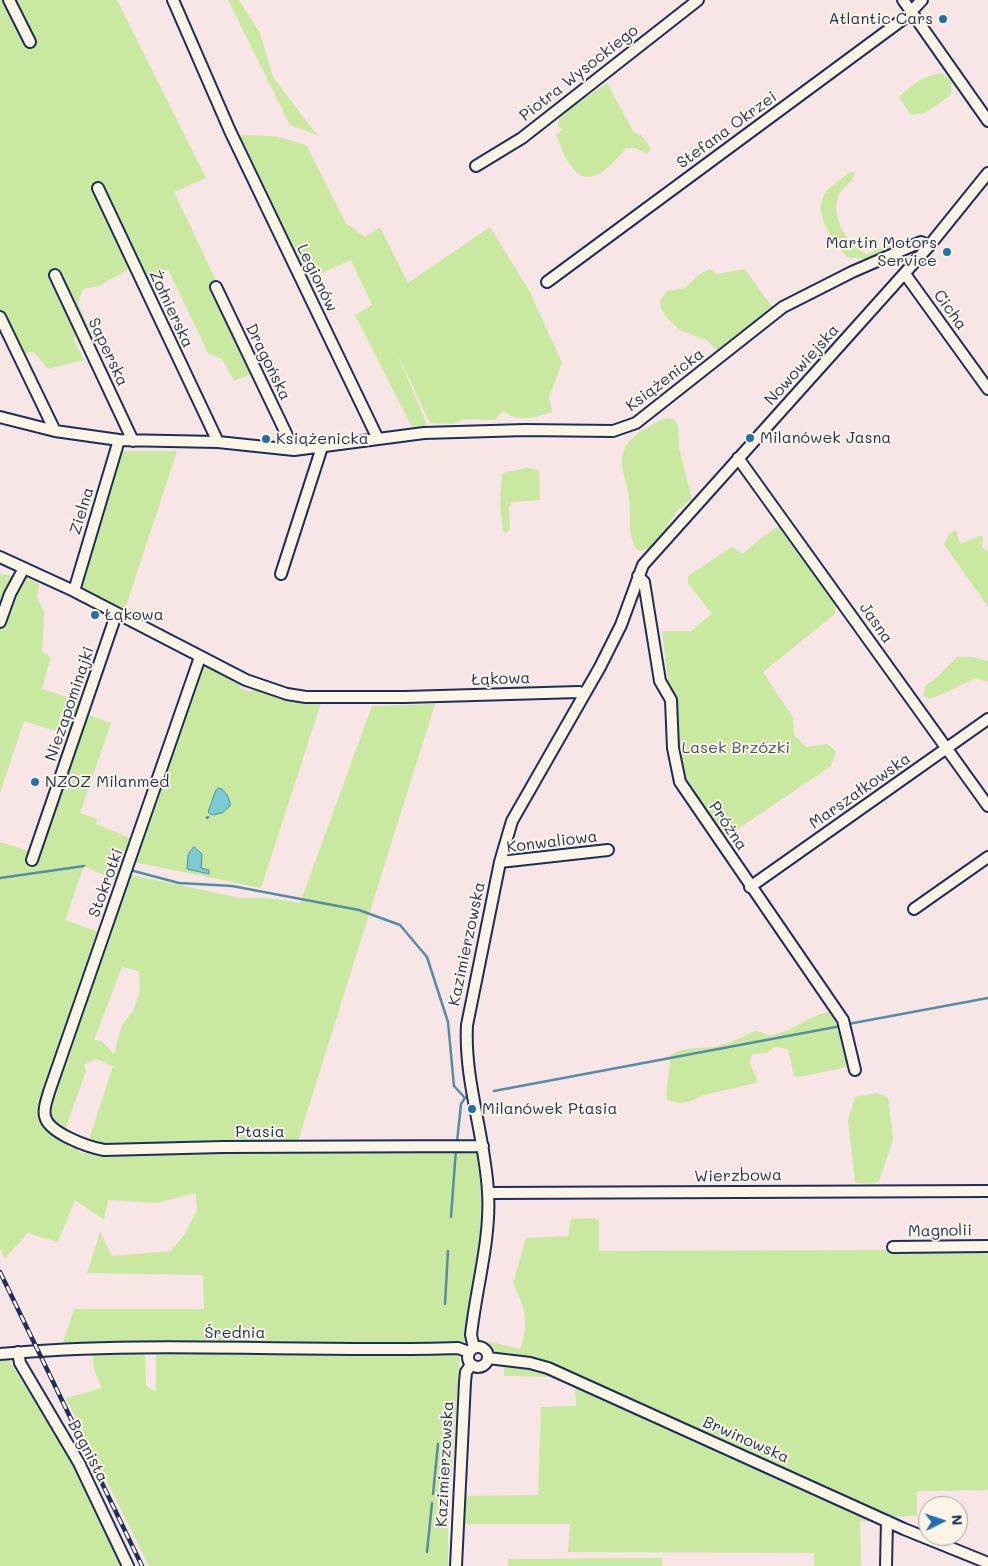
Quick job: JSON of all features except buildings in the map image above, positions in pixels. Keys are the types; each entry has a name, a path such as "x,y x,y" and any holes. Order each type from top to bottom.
{"street":[{"path":"9,0 30,42"},
{"name":"Legionów","path":"173,0 230,130 378,439"},
{"name":"Piotra Wysockiego","path":"476,166 522,138 698,0"},
{"path":"903,0 988,121"},
{"name":"Stefana Okrzei","path":"547,282 911,12 922,0"},
{"name":"Nowowiejska","path":"638,576 643,565 654,552 905,274 988,173"},
{"name":"Żołnierska","path":"98,188 218,442"},
{"name":"Książenicka","path":"0,417 54,431 119,440 218,442 294,450 424,433 525,430 613,431 636,423 797,299 921,242 929,246"},
{"name":"Cicha","path":"905,274 988,389"},
{"name":"Saperska","path":"55,276 133,441"},
{"name":"Dragońska","path":"216,287 294,450"},
{"path":"0,317 54,431"},
{"name":"Zielna","path":"74,591 119,440"},
{"path":"281,574 322,447"},
{"name":"Jasna","path":"738,458 988,806"},
{"name":"Łąkowa","path":"0,558 74,591 116,615 246,680 287,694 306,697 405,697 579,692 584,694"},
{"path":"0,622 10,594 24,568"},
{"name":"Kazimierzowska","path":"471,1350 471,1335 486,1235 488,1193 483,1146 467,1050 467,1025 500,862 506,836 518,808 584,694 621,625 638,576"},
{"name":"Próżna","path":"638,576 644,582 660,681 672,700 673,748 680,782 750,887 844,1020 855,1070"},
{"name":"Niezapominajki","path":"32,860 116,615"},
{"name":"Stokrotki","path":"46,1120 44,1110 52,1083 200,657"},
{"name":"Marszałkowska","path":"750,887 988,719"},
{"name":"Konwaliowa","path":"500,862 608,850"},
{"path":"914,910 988,857"},
{"name":"Ptasia","path":"46,1120 51,1126 71,1139 89,1147 104,1150 233,1147 483,1146"},
{"name":"Wierzbowa","path":"488,1193 988,1190"},
{"name":"Magnolii","path":"892,1247 988,1246"},
{"name":"Średnia","path":"0,1354 59,1349 458,1348 471,1350"},
{"path":"484,1349 488,1358 482,1367 471,1365 468,1359 471,1350 484,1349"},
{"name":"Bagnista","path":"18,1352 20,1364 79,1463 128,1566"},
{"name":"Brwinowska","path":"488,1358 530,1363 548,1368 887,1521 988,1563"},
{"name":"Kazimierzowska","path":"456,1566 465,1382 466,1372 471,1365"},
{"path":"886,1566 887,1521"}],"green space":[{"path":"0,0 117,0 206,178 174,192 259,371 234,381 222,359 208,353 168,269 144,281 139,263 99,286 83,289 78,303 89,329 73,338 84,360 48,369 34,352 14,355 0,324"},
{"path":"228,0 239,0 260,33 273,77 317,135 290,125"},
{"path":"942,73 952,81 951,95 925,113 911,115 899,97 924,78"},
{"path":"607,83 634,133 641,135 651,148 647,154 635,148 626,148 602,172 593,176 584,176 576,172 562,151 556,134 562,130 558,125 559,116"},
{"path":"240,135 275,136 306,145 346,223 365,237 380,227 408,283 490,227 530,292 562,363 549,397 552,412 521,418 509,415 503,411 495,420 464,419 454,424 430,423 397,353 427,425 413,429 355,315 372,305 351,260 308,279"},
{"path":"850,172 855,172 854,176 839,195 836,211 838,220 847,238 860,251 867,254 894,243 896,247 864,259 847,257 828,230 822,215 821,207 824,196 830,188"},
{"path":"710,269 716,274 745,269 772,307 717,350 708,341 680,330 666,317 661,308 660,300 667,291 685,288 700,274"},
{"path":"667,418 673,419 678,425 679,448 692,499 676,512 657,541 645,550 639,551 634,546 632,540 629,499 622,456 627,445 636,435"},
{"path":"122,451 177,451 125,609 79,588"},
{"path":"527,468 539,470 540,500 512,502 509,506 510,529 506,533 503,531 500,505 502,473"},
{"name":"Lasek Brzózki","path":"784,523 836,597 835,614 763,672 793,718 794,735 806,747 827,744 836,751 831,766 732,833 723,833 679,771 662,631 691,631 712,614 688,583 688,576 732,547 742,554 765,535"},
{"path":"956,530 960,544 983,536 982,547 988,552 988,607 944,544 949,534"},
{"path":"16,573 39,584 37,597 44,611 42,652 51,657 42,689 80,701 68,735 24,721 0,793 0,574 15,576"},
{"path":"957,657 971,657 988,661 988,682 976,678 931,699 924,696 925,686 935,679"},
{"path":"204,664 239,682 240,688 250,692 257,688 280,699 321,703 261,888 134,862 200,666"},
{"path":"435,704 297,1144 471,1149 478,1156 481,1203 479,1248 467,1339 464,1344 63,1343 74,1309 204,1309 203,1275 87,1273 100,1232 112,1256 171,1251 184,1235 197,1210 196,1193 157,1203 108,1200 104,1220 75,1200 58,1242 27,1233 5,1259 0,1248 0,842 39,854 88,715 111,723 80,813 97,819 96,824 130,838 116,881 84,866 65,920 99,932 128,874 240,898 268,898 300,903 372,706","holes":["122,967 139,971 140,991 133,1011 122,1025 114,1054 102,1041 94,1040","96,1059 113,1066 84,1155 62,1138 86,1071 84,1065"]},
{"path":"829,1012 843,1035 847,1067 799,1077 794,1076 788,1049 775,1047 766,1053 752,1054 750,1063 758,1082 756,1083 704,1095 689,1102 679,1103 668,1100 666,1094 671,1055 682,1050 723,1045 755,1031 768,1035 778,1034 815,1016"},
{"path":"877,1093 888,1097 893,1140 879,1181 868,1184 855,1182 848,1120 855,1097"},
{"path":"595,1218 599,1221 599,1251 879,1250 988,1246 988,1490 917,1491 917,1516 894,1517 880,1510 879,1514 701,1434 497,1353 487,1341 520,1349 523,1340 525,1316 521,1300 513,1284 526,1238 568,1236 571,1219"},
{"path":"145,1353 146,1386 156,1392 156,1354 460,1353 452,1470 448,1498 448,1566 149,1566 66,1398 102,1388 94,1370 93,1354"},
{"path":"9,1360 78,1471 122,1566 0,1566 0,1361"},
{"path":"504,1364 537,1369 555,1377 504,1376"},
{"path":"575,1386 626,1406 876,1521 860,1521 861,1566 814,1566 814,1553 568,1552 570,1524 463,1524 465,1496 538,1495 541,1407 576,1406"},
{"path":"662,1558 662,1566 508,1566 508,1559"}],"water":[{"path":"219,788 227,795 230,806 222,813 212,815 208,812 216,790"},
{"path":"194,847 202,854 201,868 209,870 209,874 187,869 188,855"}],"waterway":[{"path":"0,878 84,866"},
{"path":"130,870 179,883 232,886 359,910 400,925 427,957 448,1022 454,1086 465,1098 469,1097"},
{"path":"848,1024 988,998"},
{"path":"494,1091 841,1026"},
{"path":"457,1142 461,1104 465,1098"},
{"path":"451,1217 456,1149"},
{"path":"445,1304 448,1251"},
{"path":"433,1494 438,1444"},
{"path":"427,1552 432,1503"}],"railway":[{"path":"0,1272 142,1566"}],"place":[{"name":"Atlantic Cars","path":"943,19"},
{"name":"Martin Motors Service","path":"947,252"},
{"name":"Milanówek Jasna","path":"750,438"},
{"name":"Książenicka","path":"266,439"},
{"name":"Łąkowa","path":"95,615"},
{"name":"NZOZ Milanmed","path":"35,782"},
{"name":"Milanówek Ptasia","path":"472,1109"}]}
